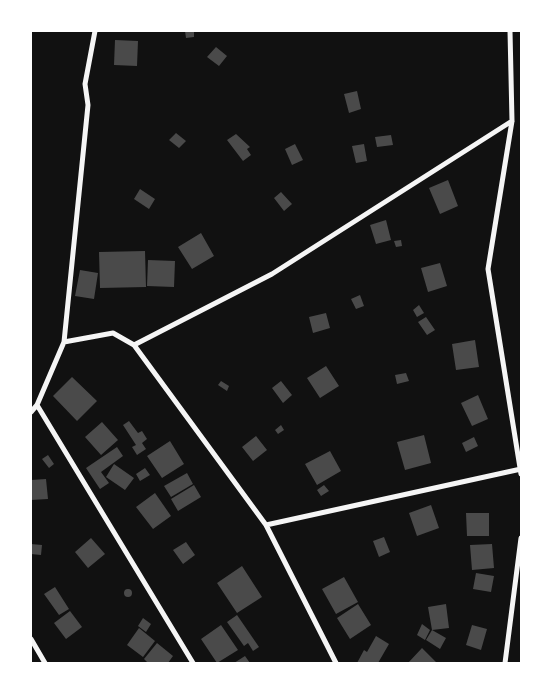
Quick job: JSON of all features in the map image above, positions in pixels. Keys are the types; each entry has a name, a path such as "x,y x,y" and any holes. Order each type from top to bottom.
{"street":[{"path":"31,412 37,405 64,342 88,105 85,84 95,31"},
{"path":"510,31 512,121 488,269 521,474"},
{"path":"134,345 272,274 512,121"},
{"path":"64,342 113,333 134,345 266,525 336,663"},
{"path":"37,405 193,663"},
{"path":"266,525 521,469"},
{"path":"505,663 521,538"},
{"path":"516,571 521,577"},
{"path":"31,639 45,663"}],"building":[{"path":"185,31 194,31 194,37 186,38"},
{"path":"115,40 138,41 137,66 114,65"},
{"path":"216,47 227,56 219,66 207,57"},
{"path":"357,91 361,109 349,113 344,94"},
{"path":"176,133 186,141 179,148 169,140"},
{"path":"236,134 250,147 247,149 251,155 243,161 227,140"},
{"path":"391,135 393,145 377,147 375,137"},
{"path":"295,144 303,160 292,165 285,149"},
{"path":"364,144 367,161 356,163 352,146"},
{"path":"448,180 458,206 440,214 429,188"},
{"path":"140,189 155,199 149,209 134,199"},
{"path":"281,192 292,204 284,211 274,198"},
{"path":"386,220 391,240 376,244 370,225"},
{"path":"201,233 214,256 192,269 178,247"},
{"path":"401,240 402,246 396,247 394,241"},
{"path":"145,251 146,287 100,288 99,252"},
{"path":"148,260 175,261 174,287 147,286"},
{"path":"440,263 447,286 428,292 421,268"},
{"path":"80,270 98,273 94,299 75,296"},
{"path":"360,295 364,306 356,309 351,299"},
{"path":"419,305 424,313 417,317 413,310"},
{"path":"326,313 330,328 313,333 309,317"},
{"path":"426,317 435,330 427,335 418,322"},
{"path":"475,340 479,367 456,370 452,344"},
{"path":"326,366 339,386 320,398 307,378"},
{"path":"406,373 409,381 397,384 395,375"},
{"path":"72,377 97,401 77,421 53,396"},
{"path":"221,381 229,386 227,391 218,385"},
{"path":"281,381 292,395 283,403 272,388"},
{"path":"478,395 488,419 472,426 461,403"},
{"path":"129,421 138,433 142,431 147,439 142,443 146,449 137,455 132,447 136,445 123,425"},
{"path":"102,422 118,440 101,455 85,437"},
{"path":"281,425 284,430 278,434 275,430"},
{"path":"424,435 431,463 405,470 397,442"},
{"path":"256,436 267,450 253,461 242,447"},
{"path":"474,437 478,446 466,452 462,443"},
{"path":"170,441 184,464 162,478 147,456"},
{"path":"117,447 123,456 101,472 109,483 100,489 86,468"},
{"path":"330,451 341,471 317,485 305,464"},
{"path":"48,455 54,464 49,468 42,459"},
{"path":"114,464 134,478 125,490 106,477"},
{"path":"145,468 150,475 140,481 136,474"},
{"path":"187,473 193,484 171,497 164,486"},
{"path":"46,479 48,499 31,500 31,480"},
{"path":"194,485 201,497 178,511 171,499"},
{"path":"324,485 329,491 321,496 317,490"},
{"path":"155,493 171,516 153,529 136,507"},
{"path":"431,505 439,528 417,536 409,513"},
{"path":"466,513 489,513 489,536 467,536"},
{"path":"384,537 390,552 379,557 373,541"},
{"path":"91,538 105,554 88,568 75,552"},
{"path":"186,542 195,555 183,564 173,550"},
{"path":"31,544 42,545 41,555 31,554"},
{"path":"492,544 494,568 472,570 470,545"},
{"path":"242,566 262,597 237,613 217,583"},
{"path":"476,573 494,576 491,592 473,589"},
{"path":"344,577 358,602 336,614 322,589"},
{"path":"55,587 69,609 59,615 44,594"},
{"path":"128,589 132,593 128,597 124,593"},
{"path":"358,604 371,625 350,639 337,618"},
{"path":"446,604 449,628 432,630 428,607"},
{"path":"70,611 82,627 66,639 54,623"},
{"path":"237,615 259,647 253,651 248,643 244,646 227,622"},
{"path":"143,618 151,624 146,632 138,626"},
{"path":"422,624 430,630 425,640 417,635"},
{"path":"221,625 238,650 217,663 201,639"},
{"path":"472,625 487,629 481,650 466,645"},
{"path":"139,628 155,641 143,657 127,645"},
{"path":"432,630 446,638 440,649 426,640"},
{"path":"376,636 389,644 378,663 357,663 364,650 367,652"},
{"path":"157,643 173,656 168,663 148,663 144,659"},
{"path":"422,648 437,663 408,663"},
{"path":"245,656 250,663 234,663"}]}
